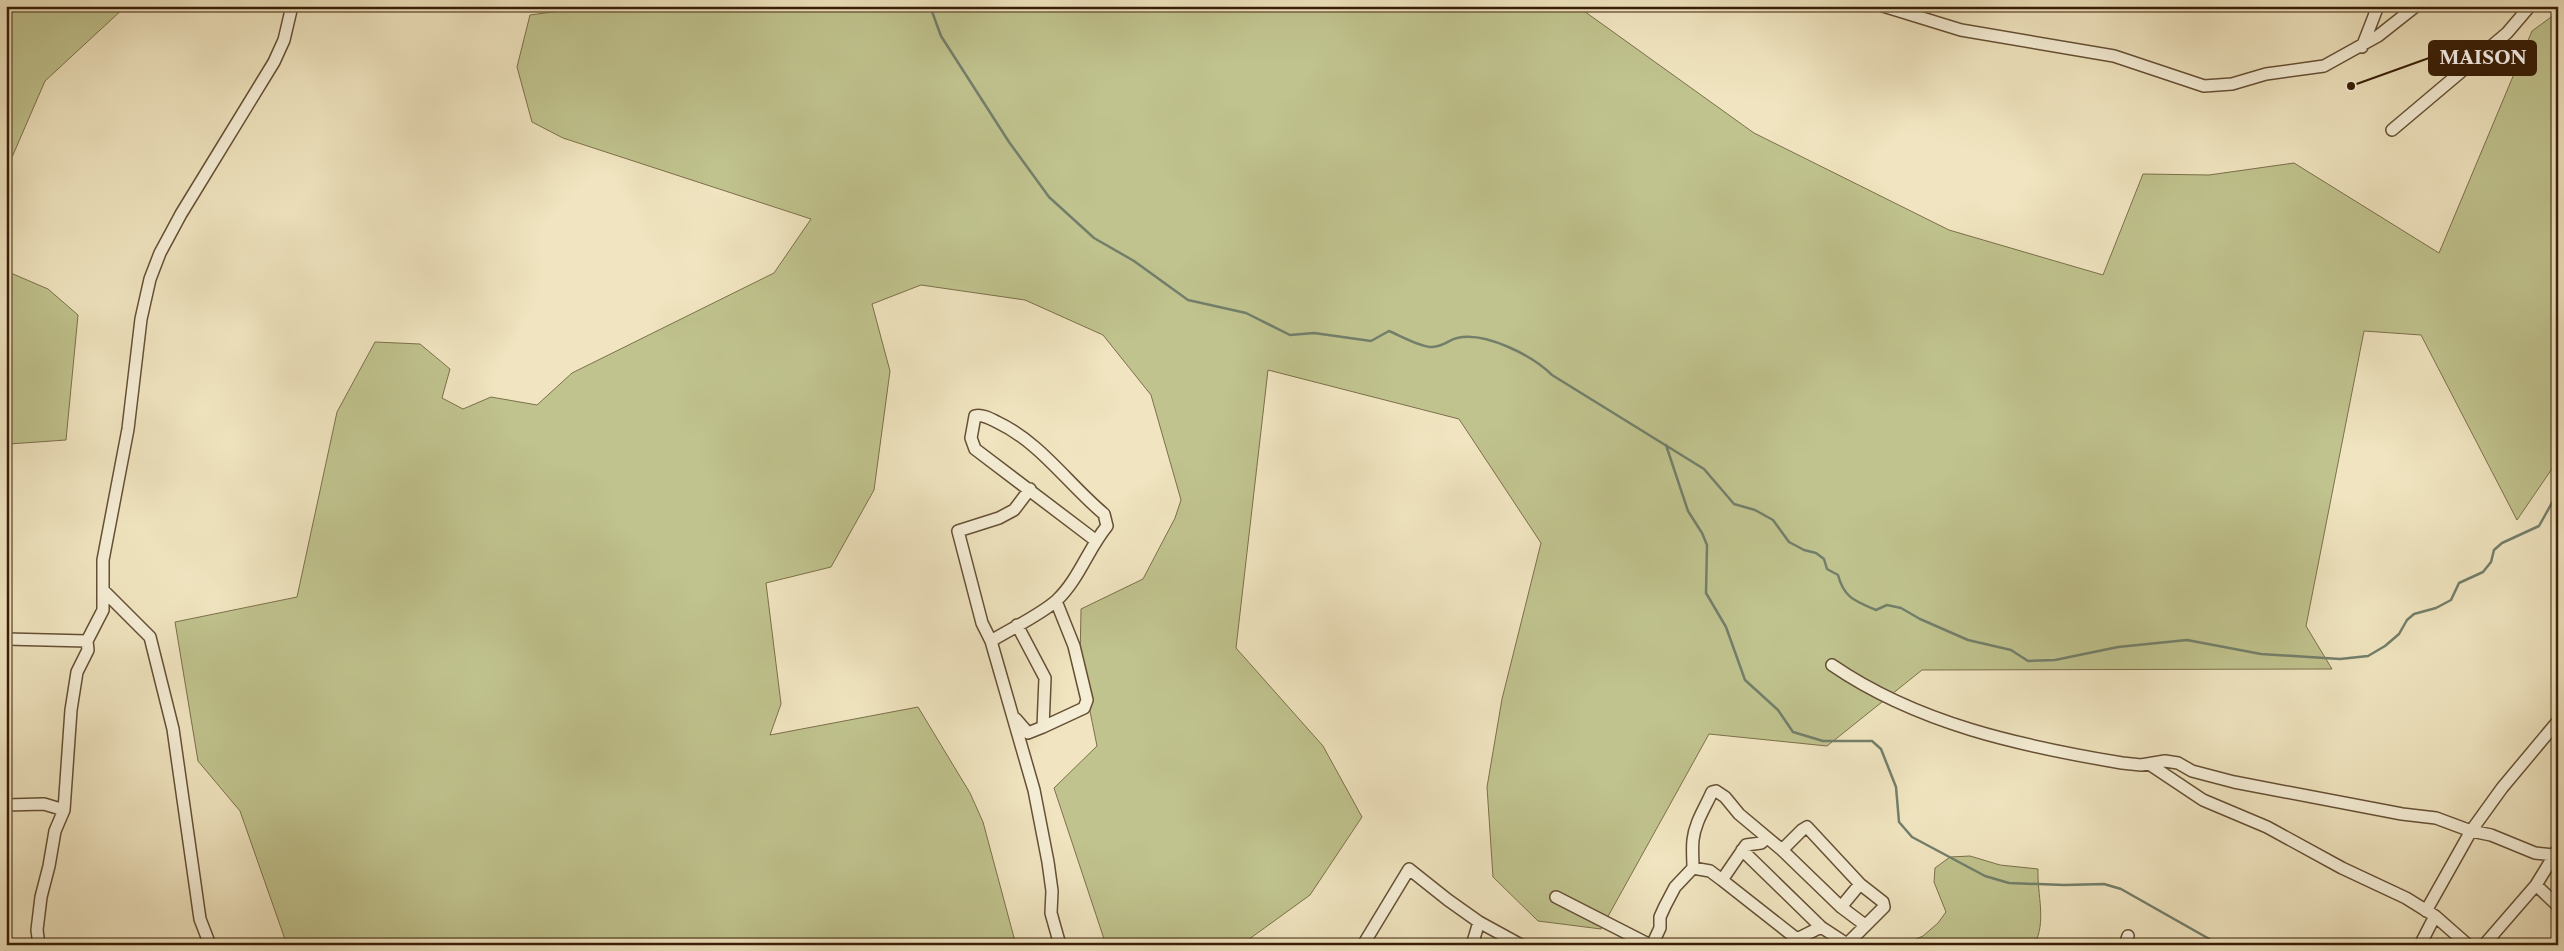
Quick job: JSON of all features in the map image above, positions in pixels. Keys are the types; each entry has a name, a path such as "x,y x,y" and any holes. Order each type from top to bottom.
{"street":[{"path":"39,945 37,930 41,896 49,866 54,831 64,810 71,710 77,672 88,650 87,641 103,610 103,560 128,429 141,319 150,279 160,253 183,210 274,62 284,40 292,6"},
{"path":"1883,6 1961,30 2114,56 2204,86 2232,84 2266,74 2317,68 2362,46 2415,7"},
{"path":"2362,46 2378,6"},
{"path":"2392,130 2507,33 2530,6"},
{"path":"991,641 1056,601 1076,576 1095,540 1108,526 1104,514 1021,434 993,420 975,416 971,438 975,449 1095,540"},
{"path":"1030,489 1014,510 1000,518 958,531 982,623 991,641 998,673 1013,715 1042,829 1052,891 1051,913 1060,945"},
{"path":"103,590 150,637 173,729 200,919 210,945"},
{"path":"1013,715 1028,733 1084,708 1087,700 1074,646 1056,601"},
{"path":"1017,625 1046,678 1043,727"},
{"path":"6,639 87,641"},
{"path":"1832,665 1855,681 1896,702 1926,715 2004,740 2141,766 2165,761 2178,762 2192,771 2234,782 2402,814 2436,818 2471,831 2491,835 2535,853 2556,852"},
{"path":"2420,945 2431,913 2471,831 2502,788 2558,721"},
{"path":"2149,764 2204,800 2274,830 2342,868 2406,898 2431,913 2468,945"},
{"path":"1556,896 1651,945 1660,928 1660,917 1675,887 1693,868 1694,834 1701,813 1712,792 1720,793 1738,814 1782,850 1841,907 1865,925"},
{"path":"6,805 44,804 64,810"},
{"path":"1742,850 1820,927 1847,944 1885,904 1860,884 1807,828 1802,830 1782,850"},
{"path":"1722,880 1742,850 1749,844 1758,844 1767,838"},
{"path":"2484,945 2536,885 2556,852"},
{"path":"1693,868 1710,871 1798,942 1820,927"},
{"path":"1362,945 1409,869 1479,922 1521,945"},
{"path":"1841,907 1860,884"},
{"path":"2536,885 2558,906"},
{"path":"1472,945 1479,922"}],"green space":[{"path":"6,6 126,6 45,81 6,171"},
{"path":"573,6 1577,6 1754,133 1949,230 2103,275 2143,174 2209,175 2294,163 2439,253 2532,31 2558,12 2558,460 2517,520 2421,335 2364,331 2306,626 2332,669 1922,670 1827,746 1709,734 1601,929 1538,921 1493,877 1487,787 1502,699 1541,543 1459,419 1268,370 1236,648 1323,746 1362,817 1310,895 1241,945 1106,945 1054,788 1097,746 1080,662 1081,609 1143,579 1175,518 1181,500 1151,395 1103,335 1025,300 921,285 872,304 890,371 874,490 831,567 766,583 781,704 770,735 918,707 970,793 983,822 1016,945 287,945 240,811 198,761 175,622 297,597 337,412 375,342 420,344 450,369 442,398 463,409 491,397 537,405 572,373 774,273 811,219 563,138 532,122 517,67 530,15 567,10"},
{"path":"6,271 48,289 78,315 66,440 9,444 6,449"},
{"path":"1970,856 2000,865 2038,869 2041,918 2038,936 2034,945 1902,945 1923,936 1938,923 1946,912 1934,882 1935,868 1950,857"}],"waterway":[{"path":"930,6 941,36 1009,142 1049,197 1094,238 1134,261 1188,300 1246,313 1290,335 1314,333 1371,341 1389,331 1427,347 1443,344 1457,338 1468,337 1481,338 1508,347 1533,360 1552,375 1704,469 1734,504 1755,510 1773,520 1789,542 1804,550 1816,553 1824,559 1827,569 1838,575 1840,583 1851,598 1876,610 1887,605 1901,608 1920,619 1968,640 2011,650 2028,661 2055,660 2118,647 2187,640 2261,654 2340,659 2368,656 2385,646 2399,634 2407,620 2414,614 2436,608 2451,600 2459,583 2483,572 2491,562 2494,550 2502,543 2539,526 2558,492"},
{"path":"1666,445 1688,511 1707,545 1706,593 1726,627 1745,680 1778,710 1793,732 1823,741 1872,741 1881,749 1896,787 1899,822 1912,837 1985,876 2009,883 2104,884 2121,889 2220,945"}],"place":[{"name":"MAISON","path":"2351,86"}]}
